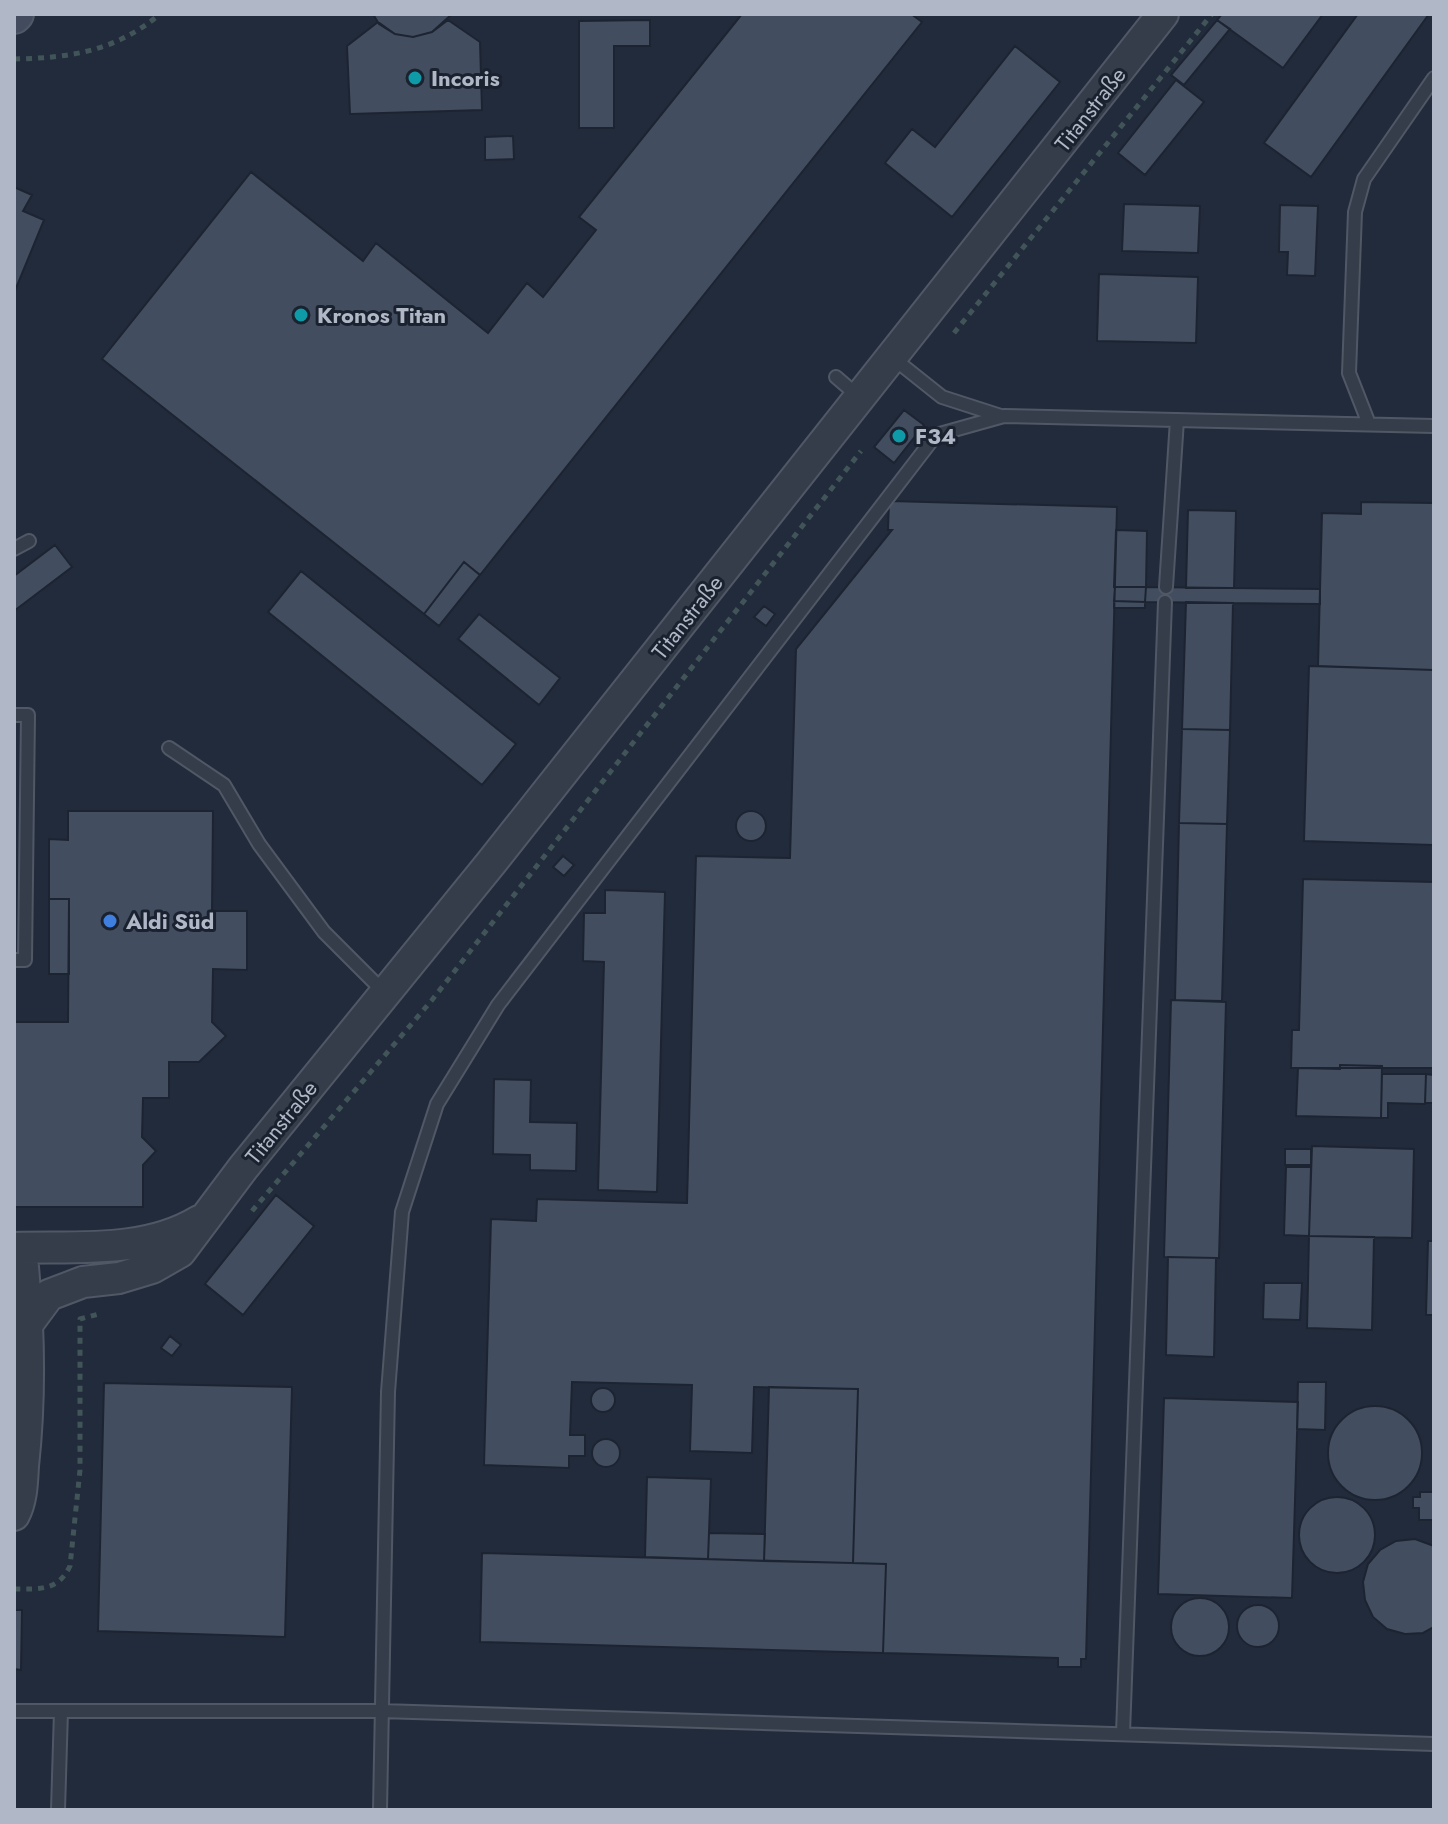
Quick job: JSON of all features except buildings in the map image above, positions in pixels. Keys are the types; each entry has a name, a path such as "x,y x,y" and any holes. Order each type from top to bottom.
{"street":[{"name":"Titanstraße","path":"29,1322 49,1295 83,1282 119,1278 152,1268 180,1252 893,358 1163,14"},
{"name":"Titanstraße","path":"17,1248 124,1245 160,1239 207,1216"},
{"path":"14,1515 20,1497 26,1439 29,1322 17,1248"}],"lane":[{"path":"1369,424 1349,373 1355,212 1364,179 1434,78"},
{"path":"893,358 942,397 1004,416 1434,426"},
{"path":"836,377 861,398"},
{"path":"380,1810 388,1392 402,1212 437,1104 498,1005 936,435 1004,416"},
{"path":"1166,587 1177,420"},
{"path":"14,549 29,541"},
{"path":"1123,1733 1165,602"},
{"path":"14,715 28,715 25,960 14,960"},
{"path":"169,748 224,785 259,844 324,932 385,993"},
{"path":"14,1711 381,1711 1434,1744"},
{"path":"58,1810 61,1711"}],"path":[{"path":"14,59 56,59 102,50 138,32 160,14"},
{"path":"918,378 1212,14"},
{"path":"245,1221 432,1000 869,440"},
{"path":"14,1589 48,1589 63,1580 70,1566 80,1470 80,1319 111,1311"}],"place":[{"name":"Incoris","path":"415,78"},
{"name":"Kronos Titan","path":"301,315"},
{"name":"F34","path":"899,436"},
{"name":"Aldi Süd","path":"110,921"}]}
